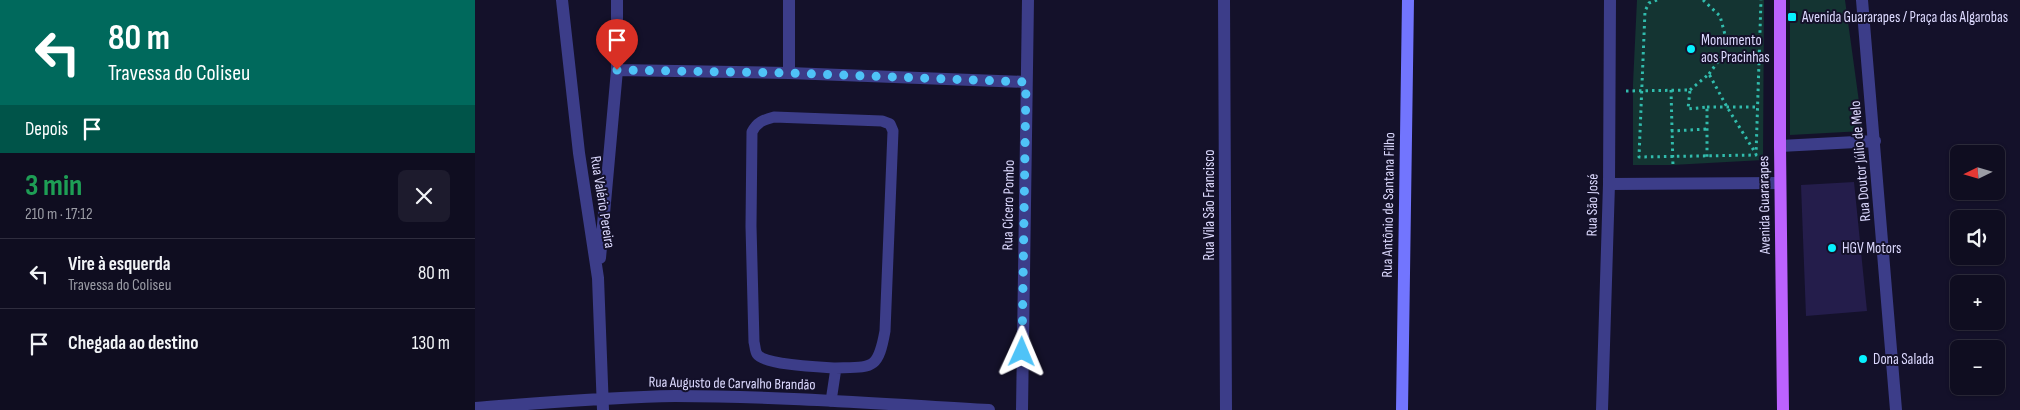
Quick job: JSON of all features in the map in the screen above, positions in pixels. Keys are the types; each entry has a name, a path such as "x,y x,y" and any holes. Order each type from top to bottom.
{"main road":[{"name":"Avenida Guararapes","path":"1780,0 1783,410"}],"street":[{"name":"Rua Valério Pereira","path":"562,0 579,153 598,278 602,404"},
{"path":"598,278 617,70 617,0"},
{"path":"789,0 789,73"},
{"name":"Rua Cícero Pombo","path":"1022,410 1028,0"},
{"name":"Rua Vila São Francisco","path":"1224,0 1227,410"},
{"name":"Rua Antônio de Santana Filho","path":"1402,410 1407,0"},
{"name":"Rua São José","path":"1602,410 1609,184 1610,0"},
{"name":"Rua Doutor Júlio de Melo","path":"1862,0 1896,410"},
{"path":"617,70 789,73 1026,82"},
{"path":"1780,146 1875,141"},
{"path":"1609,184 1780,183"},
{"name":"Rua Augusto de Carvalho Brandão","path":"475,408 602,404 675,396 806,405 831,401 989,410"}],"lane":[{"path":"774,117 883,121 890,124 893,131 885,331 881,354 876,362 865,368 836,368 787,364 763,359 757,354 754,342 751,226 752,132 756,124 774,117"},
{"path":"831,401 836,368"}],"path":[{"path":"1657,0 1649,4 1645,11 1639,157 1757,155"},
{"path":"1641,91 1690,90 1709,74 1725,52 1727,42 1720,16 1703,0"},
{"path":"1757,155 1761,0"},
{"path":"1727,42 1760,42"},
{"path":"1709,74 1757,155"},
{"path":"1671,90 1672,157"},
{"path":"1690,90 1688,109 1758,106"},
{"path":"1707,107 1707,157"},
{"path":"1671,131 1707,129"}],"green space":[{"path":"1637,0 1764,0 1763,160 1633,165 1633,84"},
{"path":"1790,0 1845,0 1863,131 1790,135"}],"building":[{"name":"HGV Motors","path":"1854,182 1867,311 1806,316 1801,185"}],"place":[{"name":"Avenida Guararapes / Praça das Algarobas","path":"1792,17"},
{"name":"Monumento aos Pracinhas","path":"1691,49"},
{"name":"HGV Motors","path":"1832,248"},
{"name":"Dona Salada","path":"1863,359"}],"route":[{"path":"617,70 789,73 1026,82 1022,352"}]}
